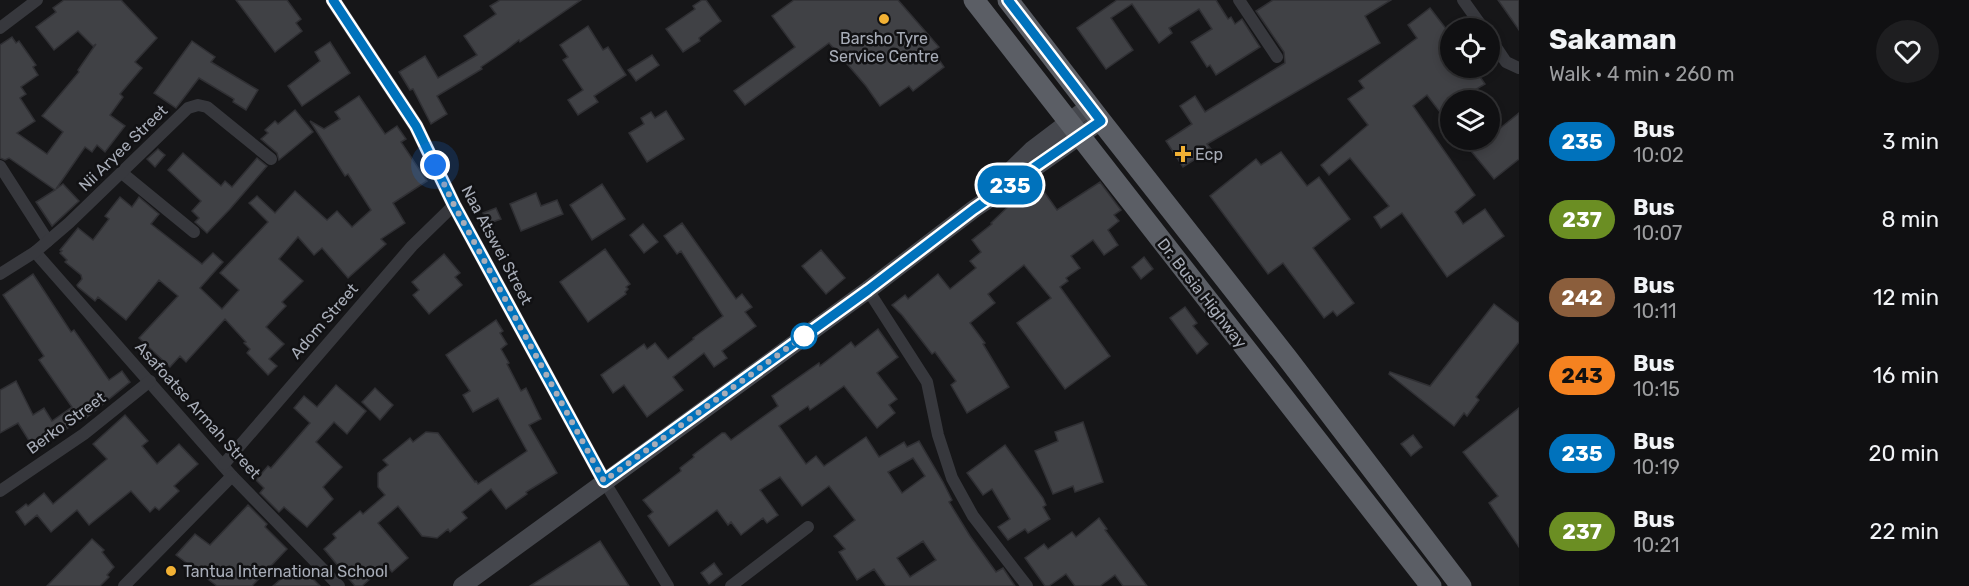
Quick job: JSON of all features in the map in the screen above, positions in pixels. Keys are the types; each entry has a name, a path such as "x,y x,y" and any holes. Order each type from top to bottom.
{"highway":[{"name":"Dr. Busia Highway","path":"974,0 1431,586"},
{"name":"Dr. Busia Highway","path":"1008,0 1288,359 1461,586"}],"main road":[{"path":"462,586 868,290 1095,114"}],"street":[{"path":"0,28 37,0"},
{"name":"Naa Atswei Street","path":"333,0 416,126 454,205 604,481"},
{"path":"1239,0 1277,57"},
{"path":"1464,0 1476,18"},
{"path":"1500,53 1506,62 1519,68"},
{"name":"Nii Aryee Street","path":"0,274 48,241 188,108 198,105 207,107 271,159"},
{"path":"0,166 48,241"},
{"path":"122,173 194,232"},
{"name":"Adom Street","path":"224,464 412,246 454,205"},
{"name":"Asafoatse Armah Street","path":"35,252 224,464 232,476 339,586"},
{"path":"868,290 927,382 938,435 952,478 973,516 1027,586"},
{"name":"Berko Street","path":"0,491 84,434 150,381"},
{"path":"124,586 232,476"},
{"path":"604,481 668,586"},
{"path":"731,586 808,527"}],"building":[{"path":"64,0 121,0 157,38 135,62 142,68 120,94 123,97 110,115 125,126 105,152 97,145 92,152 85,147 56,189 63,184 79,201 52,226 36,202 55,190 9,158 5,160 0,158 0,45 12,37 16,43 19,41 36,65 33,67 38,75 21,87 26,94 20,98 35,121 17,133 47,154 63,132 42,116 79,72 78,70 96,44 93,46 78,31 54,50 36,27 56,12 53,8"},
{"path":"236,0 287,0 301,19 296,23 302,31 275,52"},
{"path":"500,0 581,0 520,42 519,40 481,67 482,69 437,96 447,114 431,124 413,89 410,90 399,72 425,56 438,78 477,55 464,36 496,14 490,6"},
{"path":"706,0 721,21 699,38 700,41 683,52 666,29 695,9 693,6"},
{"path":"794,0 898,0 939,47 933,51 944,67 913,91 909,86 880,106 829,43 745,105 734,91 795,47 772,16"},
{"path":"1117,0 1216,0 1228,19 1231,17 1235,24 1242,19 1260,47 1216,75 1210,65 1207,67 1191,42 1212,29 1199,9 1169,28 1172,33 1159,43 1132,4 1111,18 1133,50 1106,69 1077,28"},
{"path":"1273,0 1391,0 1365,16 1380,43 1207,144 1211,149 1183,167 1166,141 1192,124 1180,106 1195,96 1205,112 1285,63 1284,52 1256,11"},
{"path":"1498,0 1519,0 1519,30"},
{"path":"1430,8 1440,21 1440,78 1481,78 1485,84 1475,90 1440,90 1440,112 1427,95 1413,106 1440,145 1440,150 1444,150 1475,195 1455,212 1463,224 1485,209 1504,236 1447,277 1402,213 1381,228 1374,217 1389,206 1350,158 1329,175 1321,165 1368,125 1348,99 1364,88 1359,81 1417,38 1408,25"},
{"path":"588,26 603,50 608,47 626,75 594,96 598,102 578,115 568,100 583,90 563,60 568,57 560,45"},
{"path":"192,41 215,57 211,62 258,90 246,110 233,102 234,99 199,78 176,108 154,93"},
{"path":"330,42 350,73 302,106 288,86 320,61 315,52"},
{"path":"652,55 659,65 636,81 628,70"},
{"path":"359,96 385,134 397,126 406,139 401,142 427,181 393,203 405,223 381,239 386,244 348,278 322,248 314,255 298,237 279,259 303,281 282,302 286,306 266,327 284,344 269,359 277,366 268,375 247,353 250,349 244,343 246,342 225,319 186,362 180,356 170,367 139,338 178,296 159,280 126,320 98,297 95,301 78,287 82,279 81,275 65,262 67,260 60,250 78,228 93,240 109,219 105,216 120,197 132,207 139,197 159,214 151,224 202,264 213,253 223,262 200,288 222,309 239,290 220,273 268,222 249,203 257,196 275,213 295,191 327,220 337,211 352,227 371,210 348,174 345,176 310,121 324,129 340,119 335,112"},
{"path":"295,110 313,132 279,160 277,153 261,139 268,133 265,130 275,121 278,124"},
{"path":"666,111 684,139 647,162 629,133 644,124 641,118 651,112 655,118"},
{"path":"1519,113 1519,159 1494,179 1470,150 1500,150 1500,128"},
{"path":"158,149 165,155 155,167 147,159"},
{"path":"1281,152 1307,186 1319,177 1350,219 1313,248 1354,303 1337,316 1333,311 1324,318 1283,263 1268,274 1210,196 1256,159 1261,165"},
{"path":"183,153 221,186 225,181 232,187 257,158 267,166 207,233 195,222 199,218 192,211 201,201 168,170"},
{"path":"1100,182 1121,210 1114,215 1119,221 1108,230 1118,245 1104,255 1093,240 1071,256 1080,268 1066,278 1068,281 1060,287 1110,356 1065,389 1017,323 1051,298 1024,265 988,294 995,303 970,323 985,343 983,344 1009,387 967,413 951,385 956,381 935,352 932,354 892,305 905,295 908,299 938,274 950,289 976,268 970,261 981,252 972,240 992,224 1015,200 1017,202 1040,186 1057,210"},
{"path":"602,184 625,219 592,240 570,205"},
{"path":"536,193 541,206 557,200 563,214 521,231 510,204"},
{"path":"496,208 501,219 487,224 483,213"},
{"path":"682,223 736,299 742,294 752,307 745,312 756,326 722,351 727,358 714,367 704,353 673,377 683,390 647,417 624,385 613,393 601,375 644,344 647,349 655,343 668,359 723,316 681,251 677,254 664,236"},
{"path":"643,224 658,242 644,253 630,235"},
{"path":"605,249 630,284 626,287 628,289 626,294 588,322 560,282"},
{"path":"821,250 845,278 826,294 802,266"},
{"path":"444,254 460,273 455,277 462,285 429,314 413,295 419,290 412,282"},
{"path":"1144,257 1153,269 1141,279 1132,267"},
{"path":"33,274 71,332 74,330 109,380 122,371 130,382 86,418 84,416 36,452 18,423 0,433 0,390 16,381 33,415 44,408 52,421 72,407 39,360 44,356 3,295"},
{"path":"1494,304 1519,323 1519,342 1476,397 1479,400 1467,416 1464,413 1454,426 1389,374 1390,372 1430,386"},
{"path":"1185,307 1197,323 1193,326 1208,344 1197,354 1170,318"},
{"path":"496,320 507,344 501,349 509,363 507,364 521,391 526,388 541,419 529,425 557,473 526,492 527,494 506,509 491,489 462,512 467,518 450,532 448,529 437,538 422,536 398,506 378,523 408,558 392,572 386,565 362,586 355,586 324,549 336,538 333,534 360,511 363,514 385,495 378,487 378,473 388,465 383,460 410,438 413,442 426,432 438,433 478,484 527,451 498,398 473,412 463,395 470,391 446,355"},
{"path":"878,329 898,357 877,373 897,399 889,405 895,413 877,428 844,386 810,410 808,406 779,426 806,464 816,456 824,466 866,437 879,457 904,442 907,447 919,441 952,500 949,502 970,536 996,572 1003,568 1015,586 886,586 874,569 857,580 839,552 845,549 834,536 855,520 829,486 802,506 780,477 760,490 778,515 767,523 763,518 741,535 731,522 728,525 717,510 669,546 648,516 653,512 643,500 681,471 680,468 694,457 693,455 722,433 725,433 731,440 778,406 772,396 819,363 820,366 851,342 855,347","holes":["913,458 925,476 902,493 888,472","923,541 936,560 910,577 897,558"]},
{"path":"336,385 366,411 347,434 334,422 316,442 342,467 323,487 333,499 307,527 284,507 279,512 260,493 264,488 256,480 268,466 271,468 310,423 294,408 304,396 317,407"},
{"path":"375,388 393,405 380,420 362,402"},
{"path":"1519,408 1519,547 1489,503 1498,496 1463,452"},
{"path":"125,415 148,441 142,446 157,464 179,444 198,464 174,486 179,491 159,510 155,507 150,512 131,491 89,525 77,510 51,532 37,515 25,525 16,512 44,493 53,504 107,459 93,444"},
{"path":"1083,422 1103,482 1075,492 1073,486 1053,494 1035,451 1058,441 1055,432"},
{"path":"1413,435 1422,447 1411,456 1401,444"},
{"path":"1005,445 1043,498 1046,505 1043,507 1050,519 1028,533 1025,529 1008,540 998,527 1010,519 992,489 983,495 967,473"},
{"path":"248,505 267,524 265,527 287,549 252,586 217,586 176,555 195,534 210,545"},
{"path":"1099,518 1107,529 1105,530 1147,586 1123,586 1115,575 1100,586 1075,586 1066,574 1049,586 1045,586 1025,558 1044,544 1048,549 1072,532 1076,537"},
{"path":"92,539 104,550 102,552 114,567 107,575 109,577 100,586 47,586"},
{"path":"600,541 629,586 530,586"},
{"path":"714,563 722,574 709,584 701,573"},
{"path":"298,564 320,586 273,586"}],"bus line":[{"name":"235","path":"333,0 416,126 454,205 604,481 868,290 974,209 1101,121 1008,0"}],"place":[{"name":"Barsho Tyre Service Centre","path":"884,19"},
{"name":"Ecp","path":"1183,154"},
{"name":"Tantua International School","path":"171,571"}],"route":[{"path":"435,165 454,205 604,481 804,336"}]}
